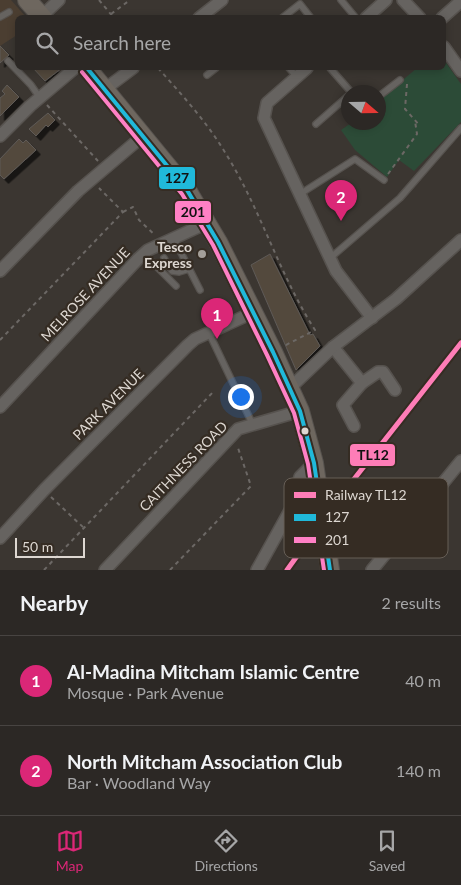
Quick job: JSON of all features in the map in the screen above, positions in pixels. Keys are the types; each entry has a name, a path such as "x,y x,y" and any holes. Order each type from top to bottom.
{"main road":[{"path":"26,0 40,15"},
{"path":"89,70 181,182 207,222 254,312 300,411 316,478"}],"street":[{"path":"44,15 59,0"},
{"path":"203,15 222,0"},
{"path":"369,15 386,0"},
{"path":"403,0 417,15"},
{"path":"445,15 461,0"},
{"path":"446,50 461,71"},
{"path":"0,136 73,70"},
{"path":"105,89 130,70"},
{"path":"306,70 267,103 263,114 329,259 338,275 372,318"},
{"path":"0,271 90,179 144,135"},
{"name":"MELROSE AVENUE","path":"0,407 144,254 207,222"},
{"path":"290,388 334,346 422,277 461,240"},
{"name":"PARK AVENUE","path":"0,538 44,490 188,345 209,332 254,312"},
{"path":"334,346 362,383"},
{"path":"354,426 343,405 362,383 378,372 383,372 395,390"},
{"name":"CAITHNESS ROAD","path":"105,570 238,429 252,423 300,411"},
{"path":"446,478 461,460"},
{"path":"300,478 314,463"},
{"path":"257,570 284,521"},
{"path":"372,570 382,558"}],"lane":[{"path":"341,0 354,15"},
{"path":"286,15 302,2 309,15"},
{"path":"0,18 9,12"},
{"path":"8,61 15,68"},
{"path":"17,70 40,98"},
{"path":"207,75 212,70"},
{"path":"291,70 297,77"},
{"path":"332,70 345,85"},
{"path":"386,91 400,80"},
{"path":"316,124 341,102"},
{"path":"329,259 400,198 461,128"},
{"path":"299,194 355,159 384,180"},
{"path":"174,239 200,290"},
{"path":"144,254 176,286"},
{"path":"164,258 172,270 179,272 189,268"},
{"path":"209,332 252,423"}],"path":[{"path":"99,0 111,14 130,0"},
{"path":"160,70 211,131 227,155 274,250 297,303 314,330 273,352"},
{"path":"408,79 404,106 406,112 420,126"},
{"path":"40,98 105,168"},
{"path":"384,180 417,134 416,121"},
{"path":"90,179 124,212"},
{"path":"0,340 124,212 134,207 139,220 154,234 160,245"},
{"path":"44,570 214,391"},
{"path":"170,570 252,486 233,434"},
{"path":"44,490 84,528"}],"shaded area":[{"path":"0,0 11,0 24,15 15,15 15,36 0,46"}],"green space":[{"path":"446,63 461,84 461,122 414,171 399,160 387,177 355,150 341,130 386,130 386,94 415,70 446,70"}],"building":[{"path":"0,46 9,55 0,63"},
{"path":"35,70 59,70 45,81"},
{"path":"7,85 19,97 0,116 0,98 5,94 2,91"},
{"path":"48,113 55,120 48,127 46,125 36,136 29,129"},
{"path":"19,139 23,143 26,140 36,150 4,179 0,175 0,159"},
{"path":"270,254 310,335 313,334 320,346 296,370 251,265"}],"rail line":[{"name":"TL12","path":"355,478 461,343"},
{"name":"TL12","path":"287,570 296,558"}],"transit line":[{"name":"127","path":"89,70 187,190 218,242 300,411 316,478"},
{"name":"201","path":"82,72 182,194 213,245 294,413 310,478"},
{"name":"201","path":"322,558 324,570"},
{"name":"127","path":"328,558 330,570"}],"place":[{"name":"North Mitcham Association Club","path":"341,221"},
{"name":"Tesco Express","path":"202,254"},
{"name":"Al-Madina Mitcham Islamic Centre","path":"217,339"}]}
